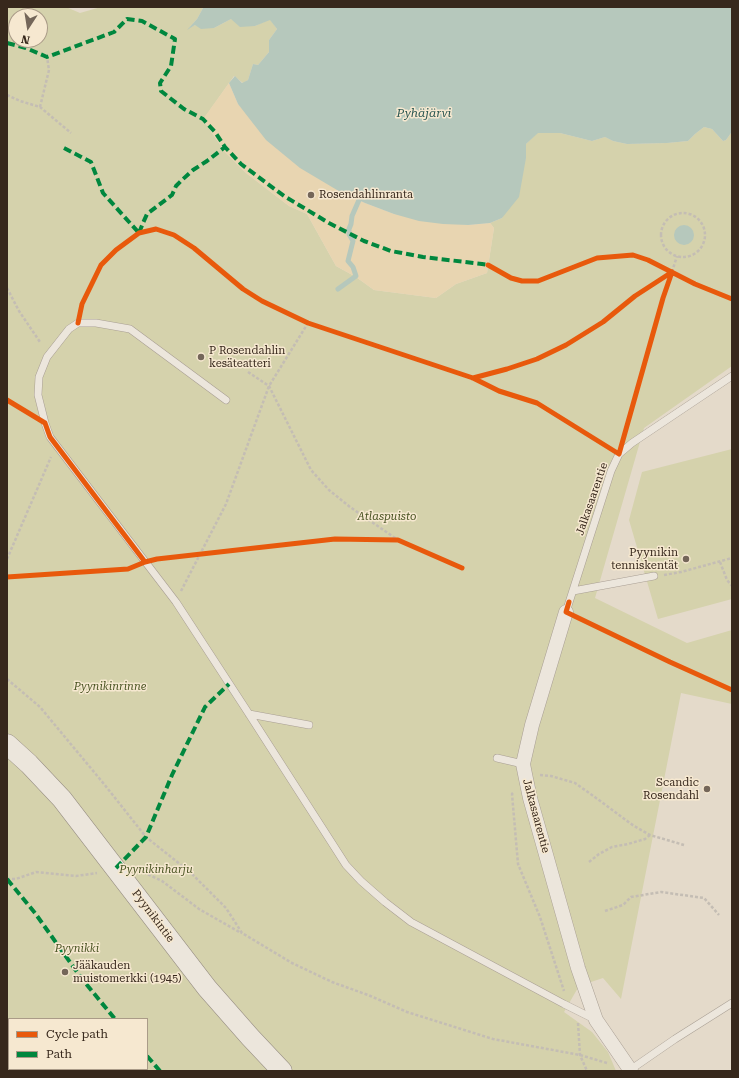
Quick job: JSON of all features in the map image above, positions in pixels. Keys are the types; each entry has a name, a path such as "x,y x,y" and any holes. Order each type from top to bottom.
{"street":[{"name":"Jalkasaarentie","path":"566,612 532,725 524,769 530,798 578,968 596,1020 631,1070"},
{"name":"Pyynikintie","path":"7,744 29,764 62,799 208,988 250,1037 282,1071"}],"lane":[{"path":"226,400 130,329 96,323 78,323 69,330 47,357 39,377 38,395 44,423 50,437 176,602 346,865 361,881 411,922 596,1020"},
{"name":"Jalkasaarentie","path":"566,612 611,471 619,454 632,443 732,376"},
{"path":"573,591 654,576"},
{"path":"249,714 309,725"},
{"path":"497,758 524,769"},
{"path":"631,1070 675,1039 732,1003"}],"path":[{"path":"40,107 49,70 47,57"},
{"path":"7,95 40,107 71,133"},
{"path":"683,212 695,216 704,225 706,237 700,249 690,256 677,256 666,250 661,238 662,226 671,216 683,212"},
{"path":"668,277 672,272 677,256"},
{"path":"666,269 678,275"},
{"path":"7,288 19,311 40,342"},
{"path":"302,320 315,325"},
{"path":"176,602 226,504 269,386 308,323"},
{"path":"248,372 269,386 311,470 329,490 350,507 398,540 405,543"},
{"path":"7,560 49,460 57,447"},
{"path":"390,540 398,540"},
{"path":"192,555 208,553"},
{"path":"654,576 681,572 732,558"},
{"path":"720,562 727,580 732,586"},
{"path":"7,679 40,706 146,838 191,873 226,908 242,933"},
{"path":"587,1071 580,1056 578,1022 569,1007 540,917 518,864 512,794 524,769 551,776 575,783 634,826 650,835 684,844"},
{"path":"589,862 599,854 612,847 644,839 650,835"},
{"path":"7,879 16,879 36,872 76,876 104,872 116,868 130,867 143,871 162,882 199,909 242,933 292,964 332,982 368,995 407,1012 493,1040 580,1056 631,1070"},
{"path":"605,911 623,905 631,897 661,892 704,898 719,915"}],"green space":[{"name":"Atlaspuisto","path":"7,7 66,7 80,13 101,7 202,7 203,8 197,19 189,28 195,25 214,28 231,19 255,26 270,19 277,29 269,40 269,52 258,65 253,64 248,80 243,83 234,76 203,120 225,152 246,173 289,206 307,214 336,266 356,277 374,290 436,298 456,284 487,273 494,228 490,223 502,218 526,158 526,144 537,133 560,133 592,141 605,137 613,141 627,144 688,141 704,127 712,129 723,141 726,140 731,133 732,134 732,366 644,428 595,598 687,643 732,630 732,704 681,693 621,999 603,978 579,986 564,1012 592,1032 608,1052 616,1071 7,1071"},
{"name":"Pyynikin tenniskentät","path":"732,449 732,599 658,619 629,520 642,472"}],"sand":[{"name":"Rosendahlinranta","path":"229,83 238,104 337,190 394,214 468,225 490,223 494,228 487,273 456,284 436,298 374,290 356,277 336,266 307,214 289,206 246,173 225,152 203,119"}],"water":[{"name":"Pyhäjärvi","path":"202,7 732,7 732,134 731,133 726,140 723,141 712,129 704,127 688,141 627,144 613,141 605,137 592,141 560,133 538,133 526,144 526,158 519,197 502,218 490,223 468,225 419,221 394,214 337,190 300,168 266,140 238,104 229,83 235,76 242,83 248,80 253,64 258,65 269,52 269,40 277,29 270,20 255,26 240,27 231,19 214,28 201,29 195,25 187,30 197,19 203,8"},
{"path":"684,225 691,228 694,235 691,242 684,245 677,242 674,235 677,228"}],"waterway":[{"path":"338,289 356,276 353,267 348,261 353,241 349,234 349,229 352,216 359,200"}],"marked path":[{"path":"7,43 26,48 47,57 114,32 127,19 142,21 175,39 171,66 160,83 161,91 184,109 203,119 215,132 225,147 241,164 284,196 329,223 364,241 391,251 423,257 488,265"},
{"path":"139,233 147,214 172,195 176,186 193,170 225,147"},
{"path":"64,148 91,162 103,193 139,233"},
{"path":"116,868 146,837 172,775 205,707 229,684"},
{"path":"7,879 35,913 82,979 114,1018"},
{"path":"148,1057 160,1071"}],"cycle path":[{"path":"78,323 82,304 101,265 116,250 139,233 156,229 174,235 194,248 243,289 262,301 308,323 473,378 499,391 537,403 619,454 663,298 672,272"},
{"path":"488,265 511,278 522,281 538,281 597,258 633,255 648,260 695,284 732,299"},
{"path":"473,378 537,359 566,345 603,322 635,296 672,272"},
{"path":"7,400 45,423 50,437 145,562"},
{"path":"7,577 128,569 157,559 335,539 398,540 462,568"},
{"path":"569,602 566,612 732,690"}],"place":[{"name":"Rosendahlinranta","path":"311,195"},
{"name":"P Rosendahlin kesäteatteri","path":"201,357"},
{"name":"Pyynikin tenniskentät","path":"686,559"},
{"name":"Scandic Rosendahl","path":"707,789"},
{"name":"Jääkauden muistomerkki (1945)","path":"65,972"}],"park label":[{"name":"Pyynikinrinne","path":"110,687"},
{"name":"Pyynikinharju","path":"156,870"},
{"name":"Pyynikki","path":"77,949"}]}
